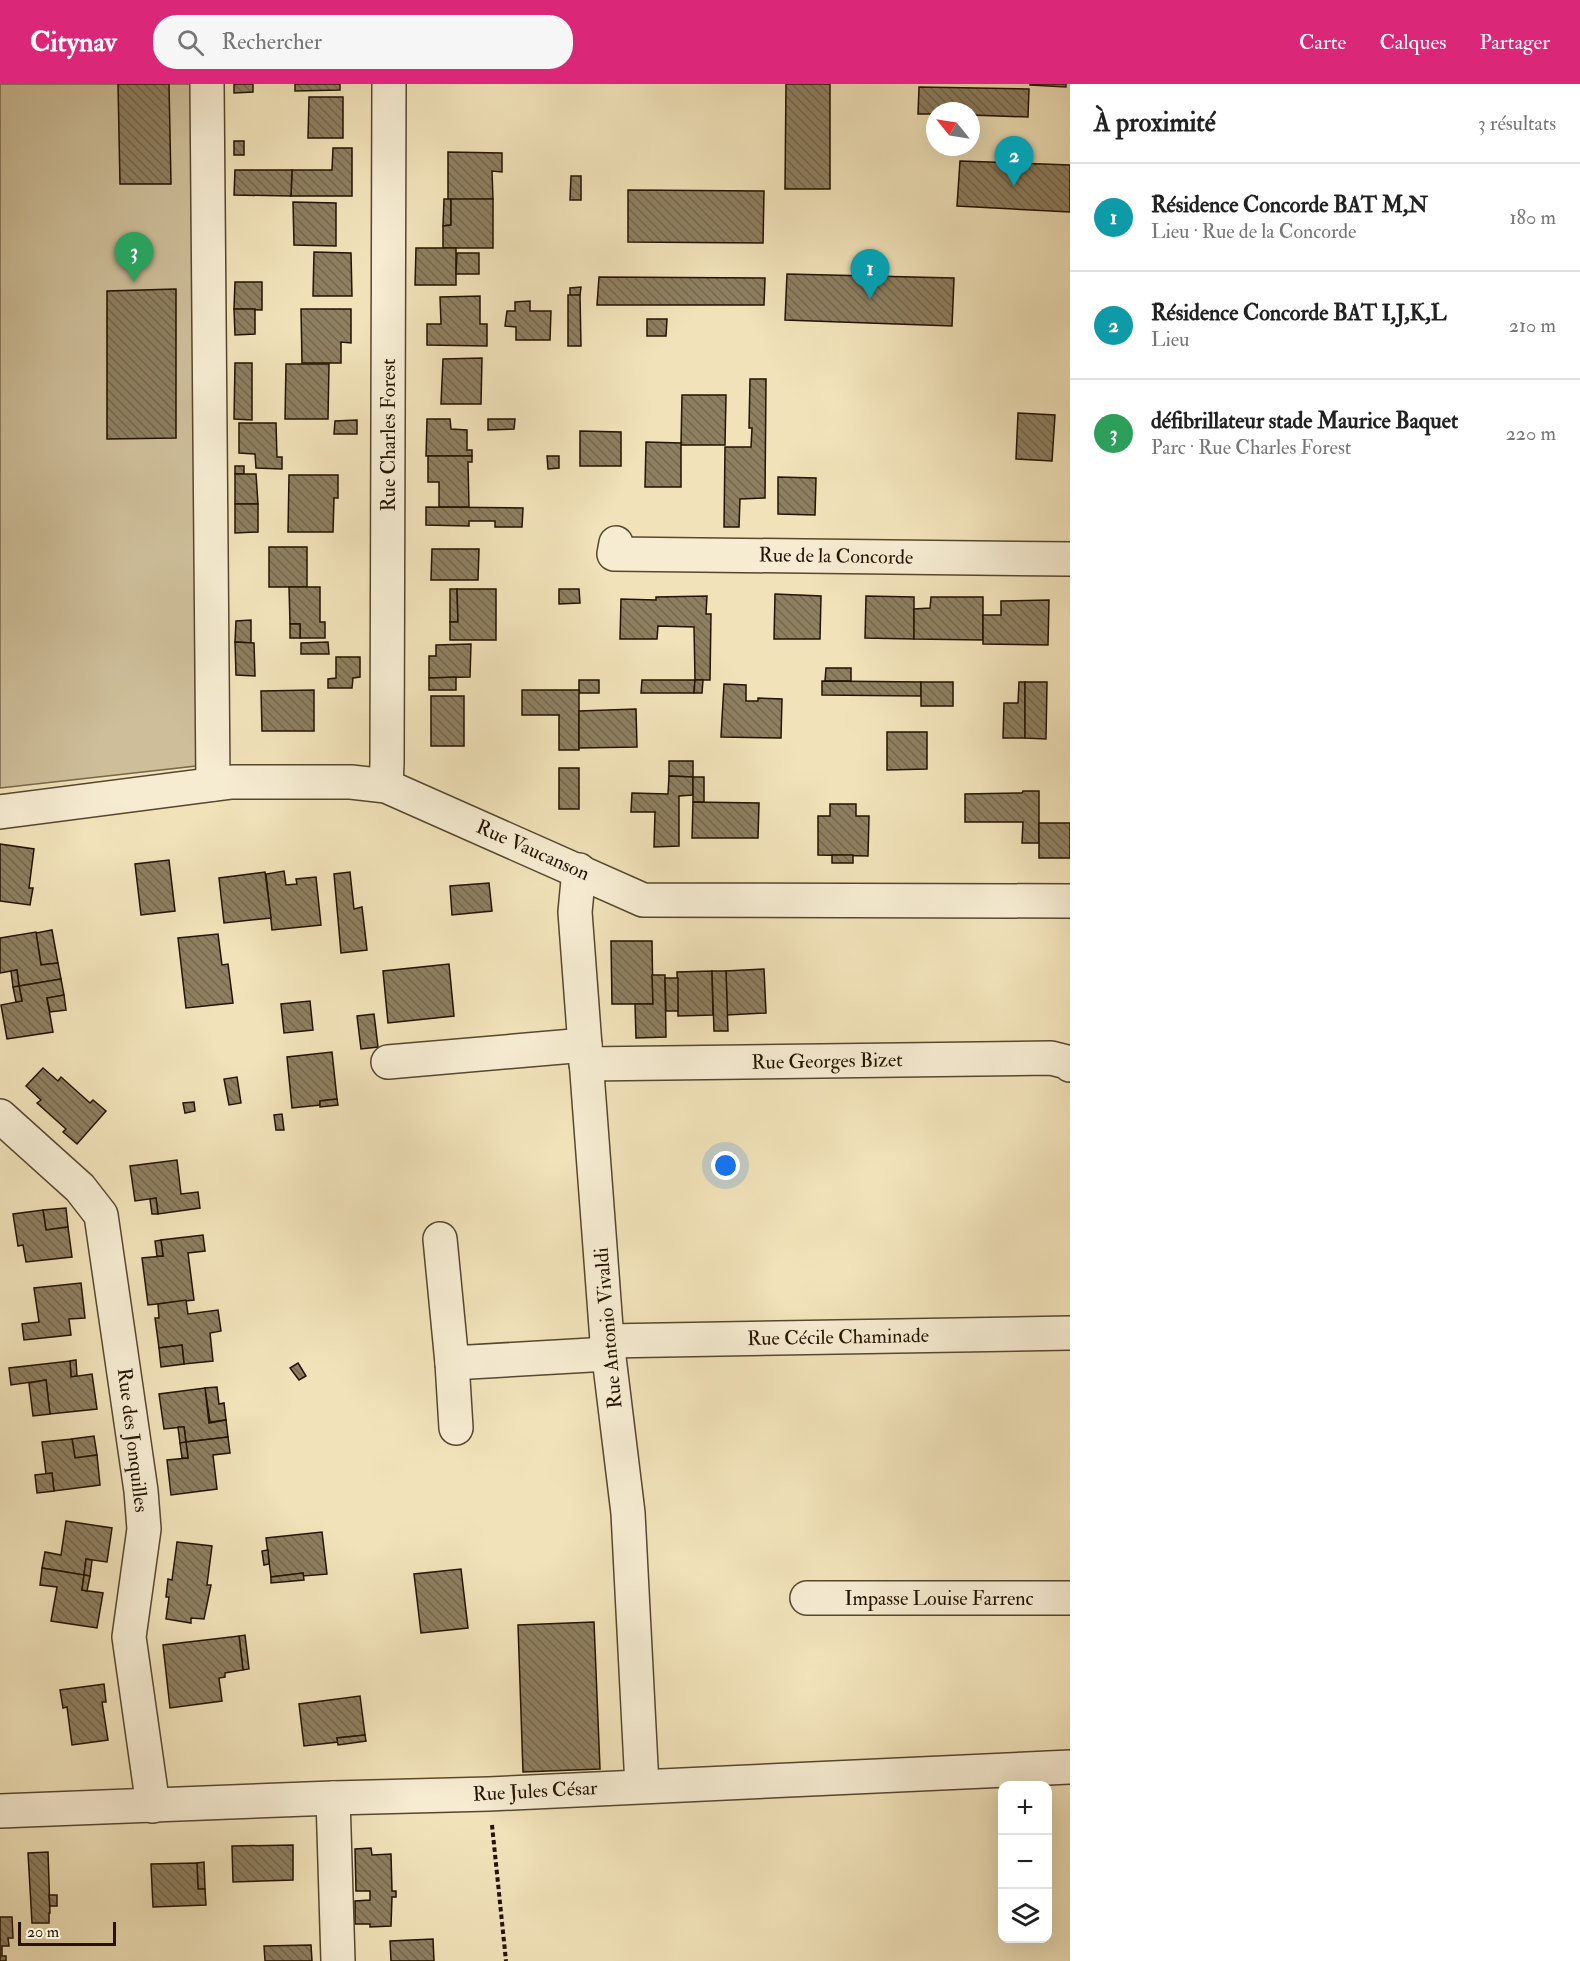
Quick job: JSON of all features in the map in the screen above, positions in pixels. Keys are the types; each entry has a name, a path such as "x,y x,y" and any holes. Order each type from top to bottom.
{"street":[{"path":"207,84 213,784"},
{"name":"Rue Charles Forest","path":"386,786 388,84"},
{"name":"Rue de la Concorde","path":"616,543 614,554 1070,559"},
{"name":"Rue Vaucanson","path":"0,812 232,782 351,782 386,786 643,900 1070,901"},
{"name":"Rue Antonio Vivaldi","path":"579,870 575,912 607,1347 628,1513 642,1786"},
{"name":"Rue Georges Bizet","path":"388,1062 585,1054 1051,1058 1068,1064"},
{"name":"Rue des Jonquilles","path":"0,1116 80,1188 101,1215 141,1491 144,1529 129,1637 153,1806"},
{"path":"440,1239 456,1428"},
{"name":"Rue Cécile Chaminade","path":"452,1363 607,1347 1070,1333"},
{"name":"Impasse Louise Farrenc","path":"807,1598 1070,1598"},
{"name":"Rue Jules César","path":"0,1811 489,1794 1070,1767"},
{"path":"333,1798 338,1961"}],"path":[{"path":"489,1794 506,1961"}],"shaded area":[{"path":"0,84 193,84 196,766 0,788"}],"building":[{"path":"118,84 169,84 171,184 120,184"},
{"path":"234,84 253,84 253,92 234,93"},
{"path":"295,84 340,84 340,90 295,91"},
{"path":"786,84 830,84 830,189 785,189"},
{"path":"1066,84 1066,87 1030,85"},
{"path":"919,87 1029,89 1028,117 980,115 980,102 926,102 926,114 918,114"},
{"path":"309,97 343,97 343,138 308,138"},
{"path":"234,141 244,141 244,155 234,155"},
{"path":"333,148 352,148 352,196 291,196 292,170 332,170"},
{"path":"448,152 502,153 502,172 492,171 493,199 448,200"},
{"path":"960,161 1070,165 1070,212 957,206"},
{"path":"235,170 292,170 291,196 234,195"},
{"path":"571,176 581,176 581,200 570,200"},
{"path":"628,190 764,191 763,243 628,242"},
{"path":"444,199 451,199 451,225 443,226"},
{"path":"451,199 493,199 493,248 443,248 443,226 451,225"},
{"path":"293,202 336,203 336,246 294,245"},
{"path":"416,248 456,248 456,285 415,285"},
{"path":"314,252 351,253 352,296 313,296"},
{"path":"457,253 479,253 479,274 456,274"},
{"path":"787,274 954,278 952,326 785,320"},
{"path":"599,277 765,278 764,305 597,305"},
{"path":"235,282 262,282 262,310 234,309"},
{"path":"581,287 580,295 570,296 570,288"},
{"path":"176,289 176,438 107,439 107,291"},
{"path":"568,295 580,295 581,346 568,346"},
{"path":"480,296 480,324 487,324 487,346 427,345 427,324 441,324 440,297"},
{"path":"530,301 530,311 551,311 550,340 516,340 516,327 505,326 507,311 515,311 515,302"},
{"path":"234,309 255,309 255,334 235,335"},
{"path":"301,309 351,309 351,343 341,342 341,363 302,363"},
{"path":"647,319 667,319 666,336 647,336"},
{"path":"482,358 481,404 441,404 443,359"},
{"path":"235,363 252,363 252,420 234,419"},
{"path":"286,364 329,364 328,419 285,419"},
{"path":"750,379 766,379 765,498 740,499 739,527 724,527 725,447 751,447"},
{"path":"682,395 726,395 725,445 681,445"},
{"path":"1018,413 1055,415 1052,461 1016,459"},
{"path":"427,419 450,419 451,429 467,430 467,450 472,450 472,456 426,456"},
{"path":"488,419 515,419 514,429 488,430"},
{"path":"357,420 357,434 334,434 335,421"},
{"path":"239,423 276,423 277,457 282,457 282,469 256,468 255,454 239,453"},
{"path":"580,431 621,432 621,466 580,466"},
{"path":"646,442 681,443 681,487 645,487"},
{"path":"428,456 472,456 472,462 468,462 469,507 439,507 439,482 428,482"},
{"path":"547,456 559,456 559,468 548,469"},
{"path":"235,466 244,466 244,474 235,474"},
{"path":"235,474 256,474 258,504 235,504"},
{"path":"289,475 338,475 338,498 334,498 333,532 288,532"},
{"path":"778,477 816,478 815,515 778,514"},
{"path":"235,504 258,504 258,532 235,533"},
{"path":"426,507 523,508 522,527 495,527 495,521 469,521 469,526 426,525"},
{"path":"269,547 307,547 307,587 269,587"},
{"path":"432,549 479,549 478,580 431,580"},
{"path":"289,587 320,587 320,622 325,622 325,638 300,638 300,624 290,624"},
{"path":"450,589 457,589 458,622 450,622"},
{"path":"457,589 496,589 496,640 450,640 450,622 458,622"},
{"path":"559,589 579,589 580,603 559,604"},
{"path":"775,594 821,596 820,639 774,639"},
{"path":"707,596 706,614 711,614 710,680 695,680 694,627 658,626 657,639 620,639 621,599 656,600 656,597"},
{"path":"866,596 914,597 914,639 865,638"},
{"path":"931,597 983,597 983,640 914,639 914,609 930,608"},
{"path":"1049,600 1048,645 983,644 983,615 1001,615 1001,601"},
{"path":"251,620 251,643 235,642 236,621"},
{"path":"290,624 300,624 300,638 290,638"},
{"path":"235,642 254,643 255,676 236,675"},
{"path":"328,642 329,654 301,654 301,643"},
{"path":"471,644 470,677 429,678 429,656 436,656 436,645"},
{"path":"336,657 360,657 360,677 353,678 352,688 328,688 328,679 336,678"},
{"path":"826,668 851,668 851,681 825,681"},
{"path":"456,677 456,690 429,690 429,678"},
{"path":"579,680 599,680 599,693 579,693"},
{"path":"642,680 695,680 694,693 641,693"},
{"path":"695,680 703,680 702,693 694,693"},
{"path":"822,681 921,682 921,696 822,695"},
{"path":"921,682 953,682 953,706 921,706"},
{"path":"1019,682 1025,682 1025,738 1003,738 1004,703 1018,703"},
{"path":"1025,682 1047,682 1046,739 1025,738"},
{"path":"724,684 746,685 746,701 758,701 758,698 782,699 781,738 721,737"},
{"path":"314,690 314,731 262,731 261,691"},
{"path":"522,690 579,690 579,750 559,750 559,715 522,715"},
{"path":"431,696 464,696 464,746 431,746"},
{"path":"636,709 637,747 579,748 579,711"},
{"path":"887,732 927,732 927,769 887,770"},
{"path":"669,761 693,761 693,777 669,776"},
{"path":"559,768 579,768 579,809 559,809"},
{"path":"669,776 693,777 693,795 679,796 679,846 654,847 655,812 631,812 632,793 668,794"},
{"path":"693,777 704,777 704,802 693,802"},
{"path":"1023,791 1039,791 1039,843 1022,843 1023,822 965,822 965,794 1022,793"},
{"path":"693,802 759,803 758,838 692,838"},
{"path":"830,804 856,804 856,816 869,816 868,856 818,855 818,816 830,816"},
{"path":"1039,823 1070,823 1070,858 1039,858"},
{"path":"0,844 34,849 29,888 33,888 30,905 0,901"},
{"path":"832,855 853,855 853,863 832,863"},
{"path":"169,860 175,911 141,915 135,864"},
{"path":"284,871 286,885 297,884 296,879 316,877 321,925 272,930 266,874"},
{"path":"265,872 271,918 224,923 219,878"},
{"path":"350,872 354,909 362,907 367,950 341,953 334,874"},
{"path":"489,883 492,911 452,915 450,886"},
{"path":"52,930 58,963 41,965 36,933"},
{"path":"36,932 41,965 58,963 61,979 19,986 17,970 0,973 0,938"},
{"path":"218,934 222,965 228,964 233,1003 186,1008 178,938"},
{"path":"611,941 652,941 653,1004 612,1004"},
{"path":"449,964 454,1016 388,1023 383,971"},
{"path":"764,969 766,1013 727,1015 726,971"},
{"path":"17,970 19,986 13,987 11,971"},
{"path":"712,971 713,1015 678,1016 677,972"},
{"path":"712,971 726,971 728,1031 714,1031"},
{"path":"652,975 665,975 666,1037 636,1038 635,1004 653,1004"},
{"path":"665,978 678,978 678,1011 666,1011"},
{"path":"61,979 64,995 47,998 53,1032 7,1039 1,1005 22,1001 19,986"},
{"path":"19,986 22,1001 16,1002 13,987"},
{"path":"64,995 66,1010 50,1012 47,998"},
{"path":"310,1001 313,1030 284,1033 281,1004"},
{"path":"374,1014 378,1047 361,1049 357,1016"},
{"path":"332,1052 337,1099 320,1101 320,1105 292,1108 287,1057"},
{"path":"43,1068 58,1081 61,1077 90,1103 93,1100 106,1111 77,1144 63,1132 66,1129 37,1103 41,1100 26,1086"},
{"path":"237,1077 241,1103 229,1105 224,1079"},
{"path":"337,1099 338,1105 320,1107 320,1101"},
{"path":"194,1102 195,1111 185,1113 183,1103"},
{"path":"282,1114 284,1130 276,1130 274,1115"},
{"path":"177,1160 181,1194 198,1192 200,1208 158,1214 156,1198 135,1201 130,1166"},
{"path":"156,1198 158,1214 152,1214 150,1199"},
{"path":"66,1208 68,1227 46,1230 43,1210"},
{"path":"43,1210 46,1230 68,1227 72,1257 26,1262 23,1245 18,1246 13,1214"},
{"path":"203,1235 205,1251 188,1253 194,1300 148,1305 142,1258 163,1256 161,1240"},
{"path":"161,1240 163,1256 157,1256 155,1241"},
{"path":"81,1283 85,1318 69,1319 71,1335 24,1340 22,1324 39,1322 34,1288"},
{"path":"186,1300 188,1314 218,1310 221,1331 210,1333 213,1361 184,1364 182,1345 159,1348 155,1318 159,1318 158,1304"},
{"path":"182,1345 184,1364 161,1367 159,1348"},
{"path":"76,1360 77,1376 71,1377 70,1361"},
{"path":"70,1361 71,1377 92,1374 97,1409 50,1414 46,1380 11,1385 9,1368"},
{"path":"298,1363 306,1376 299,1380 290,1368"},
{"path":"46,1380 50,1414 33,1416 29,1383"},
{"path":"217,1387 219,1404 224,1403 226,1420 210,1422 205,1388"},
{"path":"205,1388 209,1423 226,1420 228,1437 186,1442 184,1427 164,1429 159,1394"},
{"path":"178,1427 184,1427 186,1442 180,1443"},
{"path":"94,1436 97,1455 75,1458 72,1439"},
{"path":"228,1437 230,1453 213,1455 217,1489 171,1495 167,1460 188,1458 186,1442"},
{"path":"72,1439 75,1458 97,1455 100,1485 54,1491 52,1473 46,1474 42,1442"},
{"path":"186,1442 188,1458 182,1458 180,1443"},
{"path":"52,1473 54,1491 37,1493 35,1475"},
{"path":"66,1521 112,1528 107,1562 86,1559 84,1575 42,1568 45,1552 61,1555"},
{"path":"322,1532 327,1574 303,1576 303,1573 271,1577 266,1538"},
{"path":"177,1542 212,1546 207,1585 211,1585 204,1619 191,1618 191,1623 166,1619 169,1597 166,1597 168,1579 172,1580"},
{"path":"268,1550 269,1564 264,1565 262,1551"},
{"path":"86,1559 92,1560 90,1576 84,1575"},
{"path":"42,1568 84,1575 82,1590 103,1593 97,1628 51,1621 57,1587 40,1585"},
{"path":"461,1569 468,1628 421,1633 414,1574"},
{"path":"303,1573 304,1580 271,1583 271,1577"},
{"path":"84,1575 90,1576 87,1591 82,1590"},
{"path":"594,1622 600,1769 523,1772 518,1625"},
{"path":"245,1635 249,1669 243,1670 239,1636"},
{"path":"239,1636 243,1670 225,1673 225,1677 219,1678 222,1701 170,1708 163,1645"},
{"path":"104,1684 106,1702 102,1702 108,1740 72,1745 67,1707 63,1708 60,1690"},
{"path":"360,1696 365,1735 337,1738 338,1742 304,1746 299,1704"},
{"path":"365,1735 366,1741 338,1745 337,1738"},
{"path":"293,1845 293,1880 233,1882 232,1846"},
{"path":"371,1848 372,1855 391,1854 392,1891 396,1891 396,1897 392,1897 391,1926 370,1927 370,1924 355,1924 355,1901 370,1900 370,1891 356,1891 355,1849"},
{"path":"48,1852 49,1923 32,1923 28,1853"},
{"path":"204,1862 205,1889 198,1889 197,1863"},
{"path":"197,1863 198,1889 205,1889 206,1905 153,1907 151,1864"},
{"path":"49,1895 57,1895 57,1906 50,1906"},
{"path":"0,1917 12,1917 13,1938 8,1938 9,1946 2,1946 2,1956 6,1956 6,1961 0,1961"},
{"path":"433,1939 434,1961 391,1961 390,1941"},
{"path":"311,1945 312,1961 265,1961 264,1946"}],"place":[{"name":"Résidence Concorde BAT I,J,K,L","path":"1014,186"},
{"name":"défibrillateur stade Maurice Baquet","path":"134,282"},
{"name":"Résidence Concorde BAT M,N","path":"870,299"}]}
